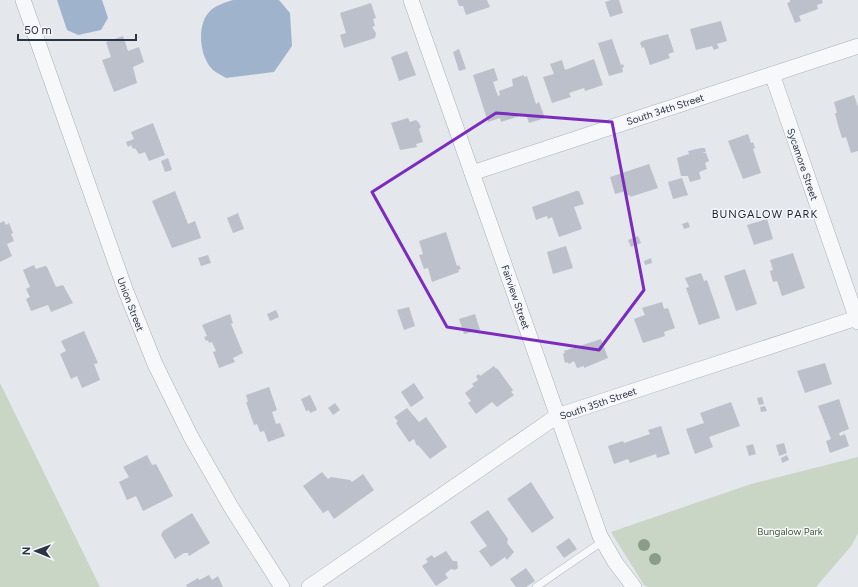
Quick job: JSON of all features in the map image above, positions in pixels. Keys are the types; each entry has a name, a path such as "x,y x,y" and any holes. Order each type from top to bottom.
{"street":[{"name":"Union Street","path":"23,0 125,289 155,364 191,437 231,507 282,587"},
{"name":"Fairview Street","path":"412,0 603,542 615,562 634,587"},
{"name":"South 34th Street","path":"472,173 858,46"},
{"name":"Sycamore Street","path":"772,74 857,320"},
{"name":"South 35th Street","path":"309,587 558,416 857,320"}],"lane":[{"path":"536,587 603,542"}],"highlighted area":[{"path":"496,113 612,122 644,290 599,350 447,327 372,192"}],"green space":[{"path":"0,383 100,587 0,587"},
{"name":"Bungalow Park","path":"858,457 858,533 852,545 816,587 648,587 644,585 611,532 751,484"}],"water":[{"path":"57,0 102,0 108,18 101,30 78,35 67,30"},
{"path":"233,0 279,0 290,13 292,46 274,72 226,78 214,71 208,64 202,49 201,31 203,23 211,10 219,5"}],"building":[{"path":"457,0 487,0 490,7 466,15 463,6 459,6"},
{"path":"619,0 623,13 610,17 605,2"},
{"path":"790,0 822,0 823,3 817,5 818,9 799,16 801,21 795,23 787,3 790,2"},
{"path":"371,3 376,18 373,19 375,26 372,27 376,33 375,38 344,48 340,35 346,33 340,13"},
{"path":"721,21 727,41 717,44 719,48 714,50 712,46 696,50 690,29"},
{"path":"668,34 674,52 668,54 670,58 650,65 644,47 642,48 640,43 642,41"},
{"path":"123,36 128,51 139,47 144,62 133,67 137,83 114,92 102,60 111,57 106,42"},
{"path":"612,39 621,65 623,64 624,67 622,68 623,72 609,76 598,43"},
{"path":"459,49 466,69 459,71 453,52"},
{"path":"407,51 416,75 399,81 391,57"},
{"path":"594,59 603,85 585,91 584,88 569,93 571,97 552,103 543,77 554,74 550,64 562,60 565,70"},
{"path":"494,68 498,80 493,82 498,96 500,95 499,91 513,86 512,79 524,75 524,77 527,76 536,104 539,102 545,118 529,123 526,114 501,122 500,118 488,122 473,75"},
{"path":"854,95 858,107 858,151 851,153 846,137 842,138 835,113 837,113 834,102"},
{"path":"408,118 410,122 416,120 419,123 421,127 419,129 423,142 416,144 417,147 400,150 391,123"},
{"path":"153,123 165,155 149,161 145,152 139,154 131,145 128,147 126,142 134,139 131,132"},
{"path":"748,134 751,143 753,142 755,148 753,149 761,173 743,179 728,141"},
{"path":"705,148 706,152 702,153 706,153 709,161 705,163 707,169 699,172 701,179 690,182 688,176 681,176 677,158 689,154 688,151"},
{"path":"168,158 172,170 165,172 161,161"},
{"path":"649,164 658,188 630,197 630,195 627,196 626,191 615,194 610,177"},
{"path":"682,178 688,195 673,199 668,182"},
{"path":"175,191 188,224 195,221 201,238 172,248 152,201"},
{"path":"579,191 584,204 574,207 582,229 559,237 552,217 548,219 547,216 536,220 532,207"},
{"path":"238,213 244,229 233,233 227,218"},
{"path":"767,219 773,239 754,245 747,225"},
{"path":"4,221 6,225 9,223 14,241 7,244 12,256 0,262 0,223"},
{"path":"688,222 690,227 684,229 682,224"},
{"path":"446,232 457,266 459,265 461,269 458,270 459,272 432,282 428,268 424,269 419,255 423,254 419,241"},
{"path":"638,236 641,243 631,247 628,240"},
{"path":"566,246 573,268 553,274 547,252"},
{"path":"793,253 805,288 782,296 777,281 773,282 770,271 773,270 770,260"},
{"path":"208,255 211,263 201,266 198,258"},
{"path":"651,258 652,263 645,265 644,261"},
{"path":"34,265 36,269 45,266 47,267 56,287 63,285 73,303 51,312 48,305 31,311 26,299 30,297 26,289 30,287 23,270"},
{"path":"745,269 757,304 736,311 724,276"},
{"path":"701,273 704,281 707,280 720,318 699,325 686,288 689,287 685,278"},
{"path":"662,302 664,309 668,308 675,328 664,332 665,336 643,343 634,319 645,315 642,308"},
{"path":"409,307 415,326 404,330 397,310"},
{"path":"276,310 279,317 270,321 267,314"},
{"path":"230,314 233,323 231,324 243,353 233,358 235,362 219,368 213,352 216,351 212,342 209,343 208,340 206,341 204,337 207,336 202,325"},
{"path":"475,314 480,330 464,334 459,319"},
{"path":"84,331 98,363 94,364 100,380 82,388 77,376 71,379 60,354 66,351 61,341"},
{"path":"601,339 608,358 584,368 584,366 577,368 574,361 569,364 567,362 565,363 563,354 565,353 564,351"},
{"path":"825,363 832,384 805,393 797,371"},
{"path":"494,366 513,390 511,392 514,395 497,407 492,402 476,414 468,403 471,401 465,393 474,386 472,384 478,380 476,376 479,374 480,376"},
{"path":"414,383 424,398 411,407 401,392"},
{"path":"269,387 277,410 272,412 276,424 280,423 285,436 268,442 264,431 260,432 257,424 254,425 246,402 248,402 246,395"},
{"path":"310,395 317,410 310,413 309,410 306,411 301,399"},
{"path":"762,397 764,404 759,405 757,398"},
{"path":"839,399 849,429 839,433 840,436 845,434 849,446 830,453 826,441 831,439 818,406"},
{"path":"731,402 740,426 709,437 713,447 695,454 686,429 704,423 700,413"},
{"path":"335,403 340,410 333,415 328,408"},
{"path":"765,406 767,411 761,412 760,407"},
{"path":"407,408 419,422 426,417 447,447 430,459 418,445 417,446 414,439 409,442 396,423 398,421 394,417"},
{"path":"661,426 670,454 657,458 656,454 630,463 628,459 614,464 608,446 623,441 624,443 650,434 648,430"},
{"path":"784,443 787,453 779,456 776,445"},
{"path":"753,444 756,454 749,456 746,446"},
{"path":"147,455 152,465 156,464 173,496 143,511 136,496 127,500 119,482 129,477 123,467"},
{"path":"787,455 789,460 782,463 781,458"},
{"path":"322,472 328,479 331,477 350,480 352,482 363,474 374,490 334,519 328,510 323,513 303,486"},
{"path":"531,482 554,518 532,533 507,499"},
{"path":"488,510 508,539 507,543 514,552 507,560 505,557 491,567 479,551 487,546 470,522"},
{"path":"192,513 210,543 189,556 188,553 184,553 175,559 161,535 163,531"},
{"path":"569,538 577,549 564,558 556,547"},
{"path":"446,551 453,561 457,561 458,568 455,570 451,569 445,574 448,578 436,586 422,566 428,562 426,559 432,555 434,558"},
{"path":"526,568 535,581 526,587 516,587 510,579"},
{"path":"209,575 212,580 218,576 223,587 187,587 186,585 198,578 199,580"}],"district":[{"name":"BUNGALOW PARK","path":"765,214"}]}
